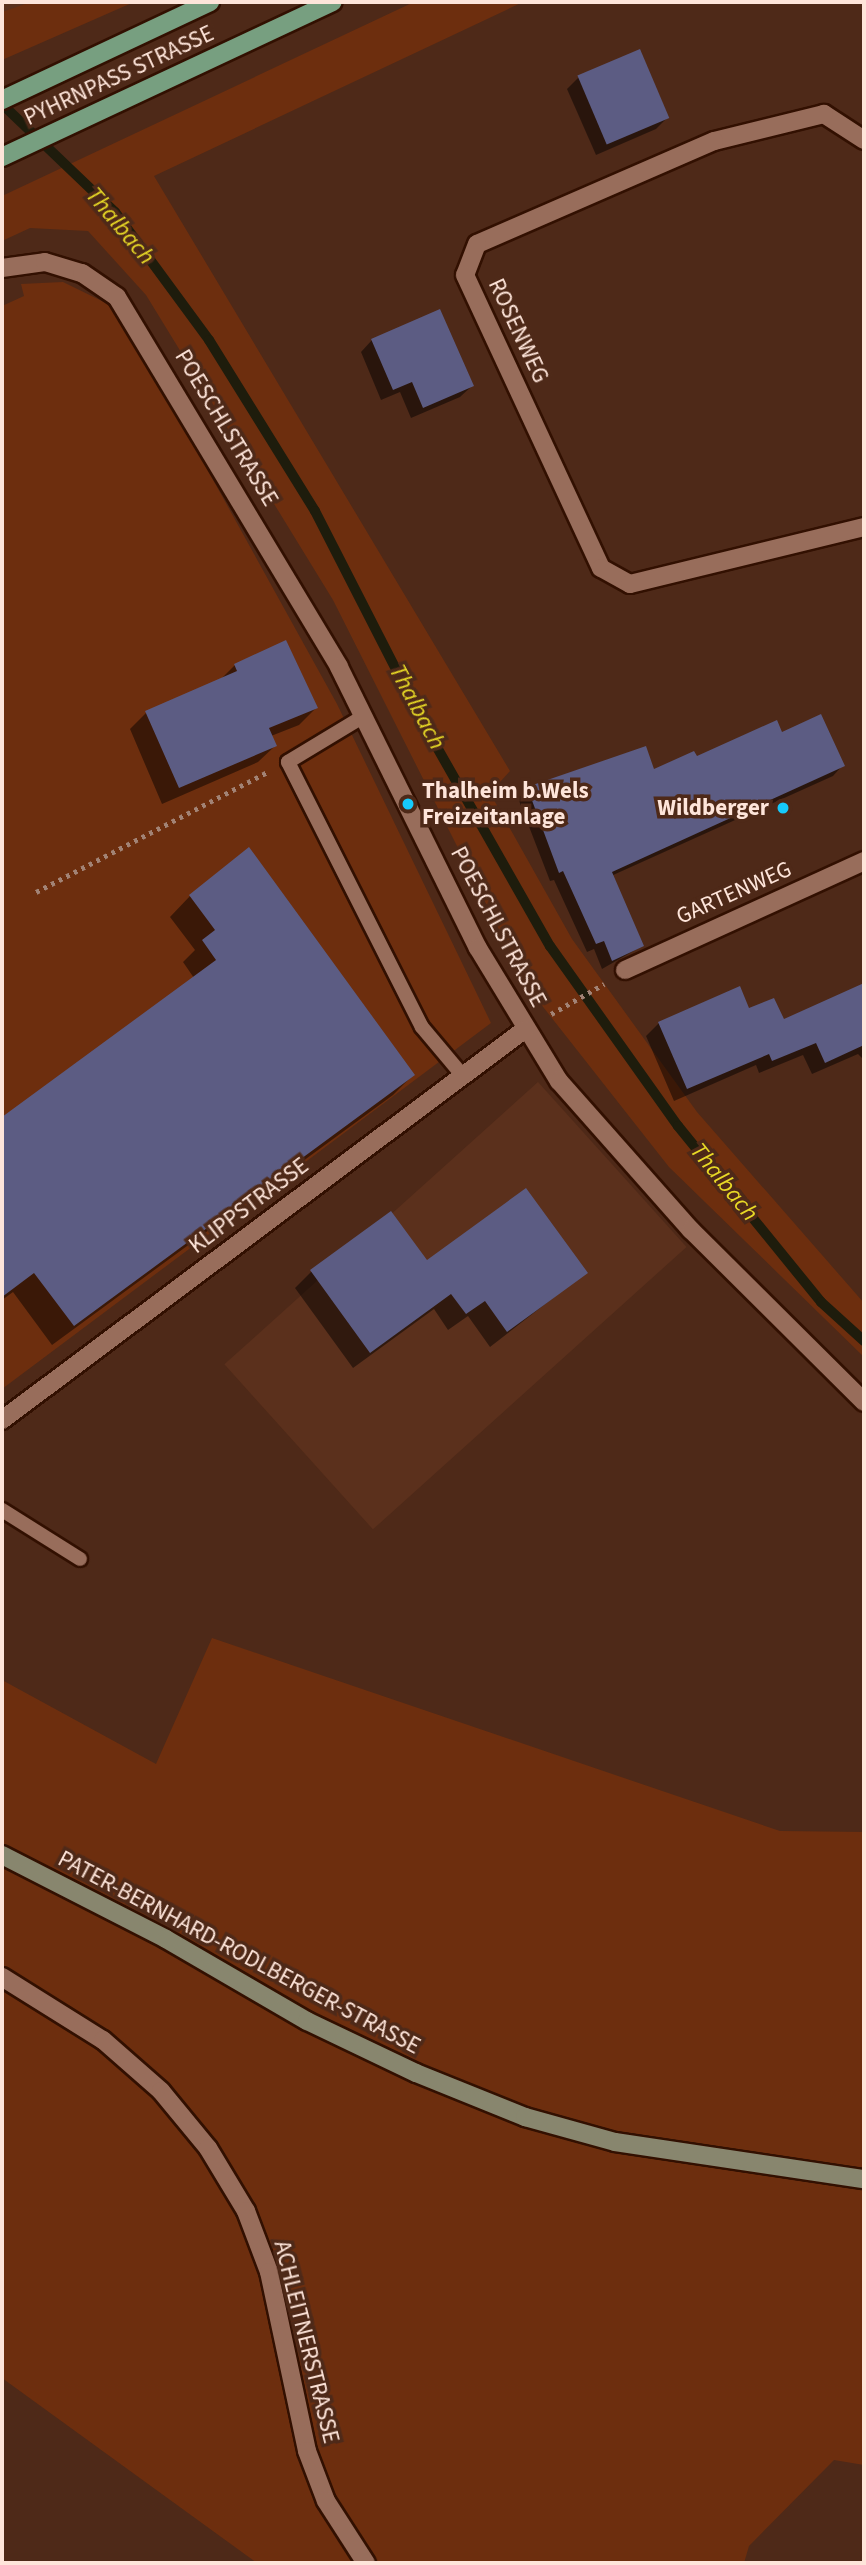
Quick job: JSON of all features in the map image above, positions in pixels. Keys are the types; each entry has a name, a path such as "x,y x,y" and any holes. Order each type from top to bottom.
{"main road":[{"name":"PYHRNPASS STRASSE","path":"2,100 210,2"},
{"name":"PYHRNPASS STRASSE","path":"2,158 333,2"},
{"name":"PATER-BERNHARD-RODLBERGER-STRASSE","path":"2,1855 166,1940 307,2021 524,2117 615,2142 864,2179"}],"street":[{"name":"ROSENWEG","path":"864,139 824,114 714,141 477,244 465,275 601,568 630,584 864,527"},
{"name":"POESCHLSTRASSE","path":"2,268 45,262 82,273 117,297 364,716 478,948 524,1030 583,1112 691,1230 864,1402"},
{"name":"GARTENWEG","path":"625,970 864,861"},
{"name":"KLIPPSTRASSE","path":"2,1420 524,1030"},
{"name":"ACHLEITNERSTRASSE","path":"2,1977 103,2040 161,2091 208,2148 246,2211 269,2272 307,2451 326,2501 366,2563"}],"lane":[{"path":"364,716 288,762 422,1027 464,1077"},
{"path":"2,1510 80,1559"}],"path":[{"path":"36,892 288,762"},
{"path":"567,1005 600,986"}],"shaded area":[{"path":"2,2 31,2 4,14"},
{"path":"31,2 134,2 2,60 2,12"},
{"path":"414,2 523,2 154,176 510,771 490,793 572,939 697,1112 864,1303 864,1357 669,1167 529,989 333,600 146,295 88,231 30,228 2,241 2,196"},
{"path":"63,282 110,305 139,346 337,704 491,1023 2,1389 2,306 24,296 21,284"},
{"path":"538,1082 687,1247 373,1529 224,1364"},
{"path":"212,1638 780,1831 864,1832 864,2465 834,2460 749,2546 744,2563 257,2563 2,2378 2,1680 156,1764"}],"building":[{"path":"640,49 669,118 607,145 577,76"},
{"path":"440,309 474,386 423,408 412,382 393,390 371,339"},
{"path":"286,640 318,708 269,728 277,746 179,788 145,711 237,671 234,664"},
{"path":"821,714 845,766 612,872 644,946 612,961 604,941 596,944 563,871 559,873 527,787 646,746 654,769 694,751 697,756 777,720 782,732"},
{"path":"249,847 415,1075 74,1326 34,1273 2,1297 2,1117 216,960 202,940 215,930 189,895"},
{"path":"864,983 864,1045 825,1063 816,1043 772,1061 769,1054 687,1089 658,1022 740,986 749,1008 774,998 784,1019"},
{"path":"526,1188 588,1273 507,1332 485,1301 466,1314 451,1294 370,1353 310,1270 391,1211 427,1260"}],"waterway":[{"name":"Thalbach","path":"2,104 115,212 209,340 315,511 426,728 550,946 678,1126 821,1302 864,1341"}],"place":[{"name":"Thalheim b.Wels Freizeitanlage","path":"408,804"},
{"name":"Wildberger","path":"783,808"}]}
